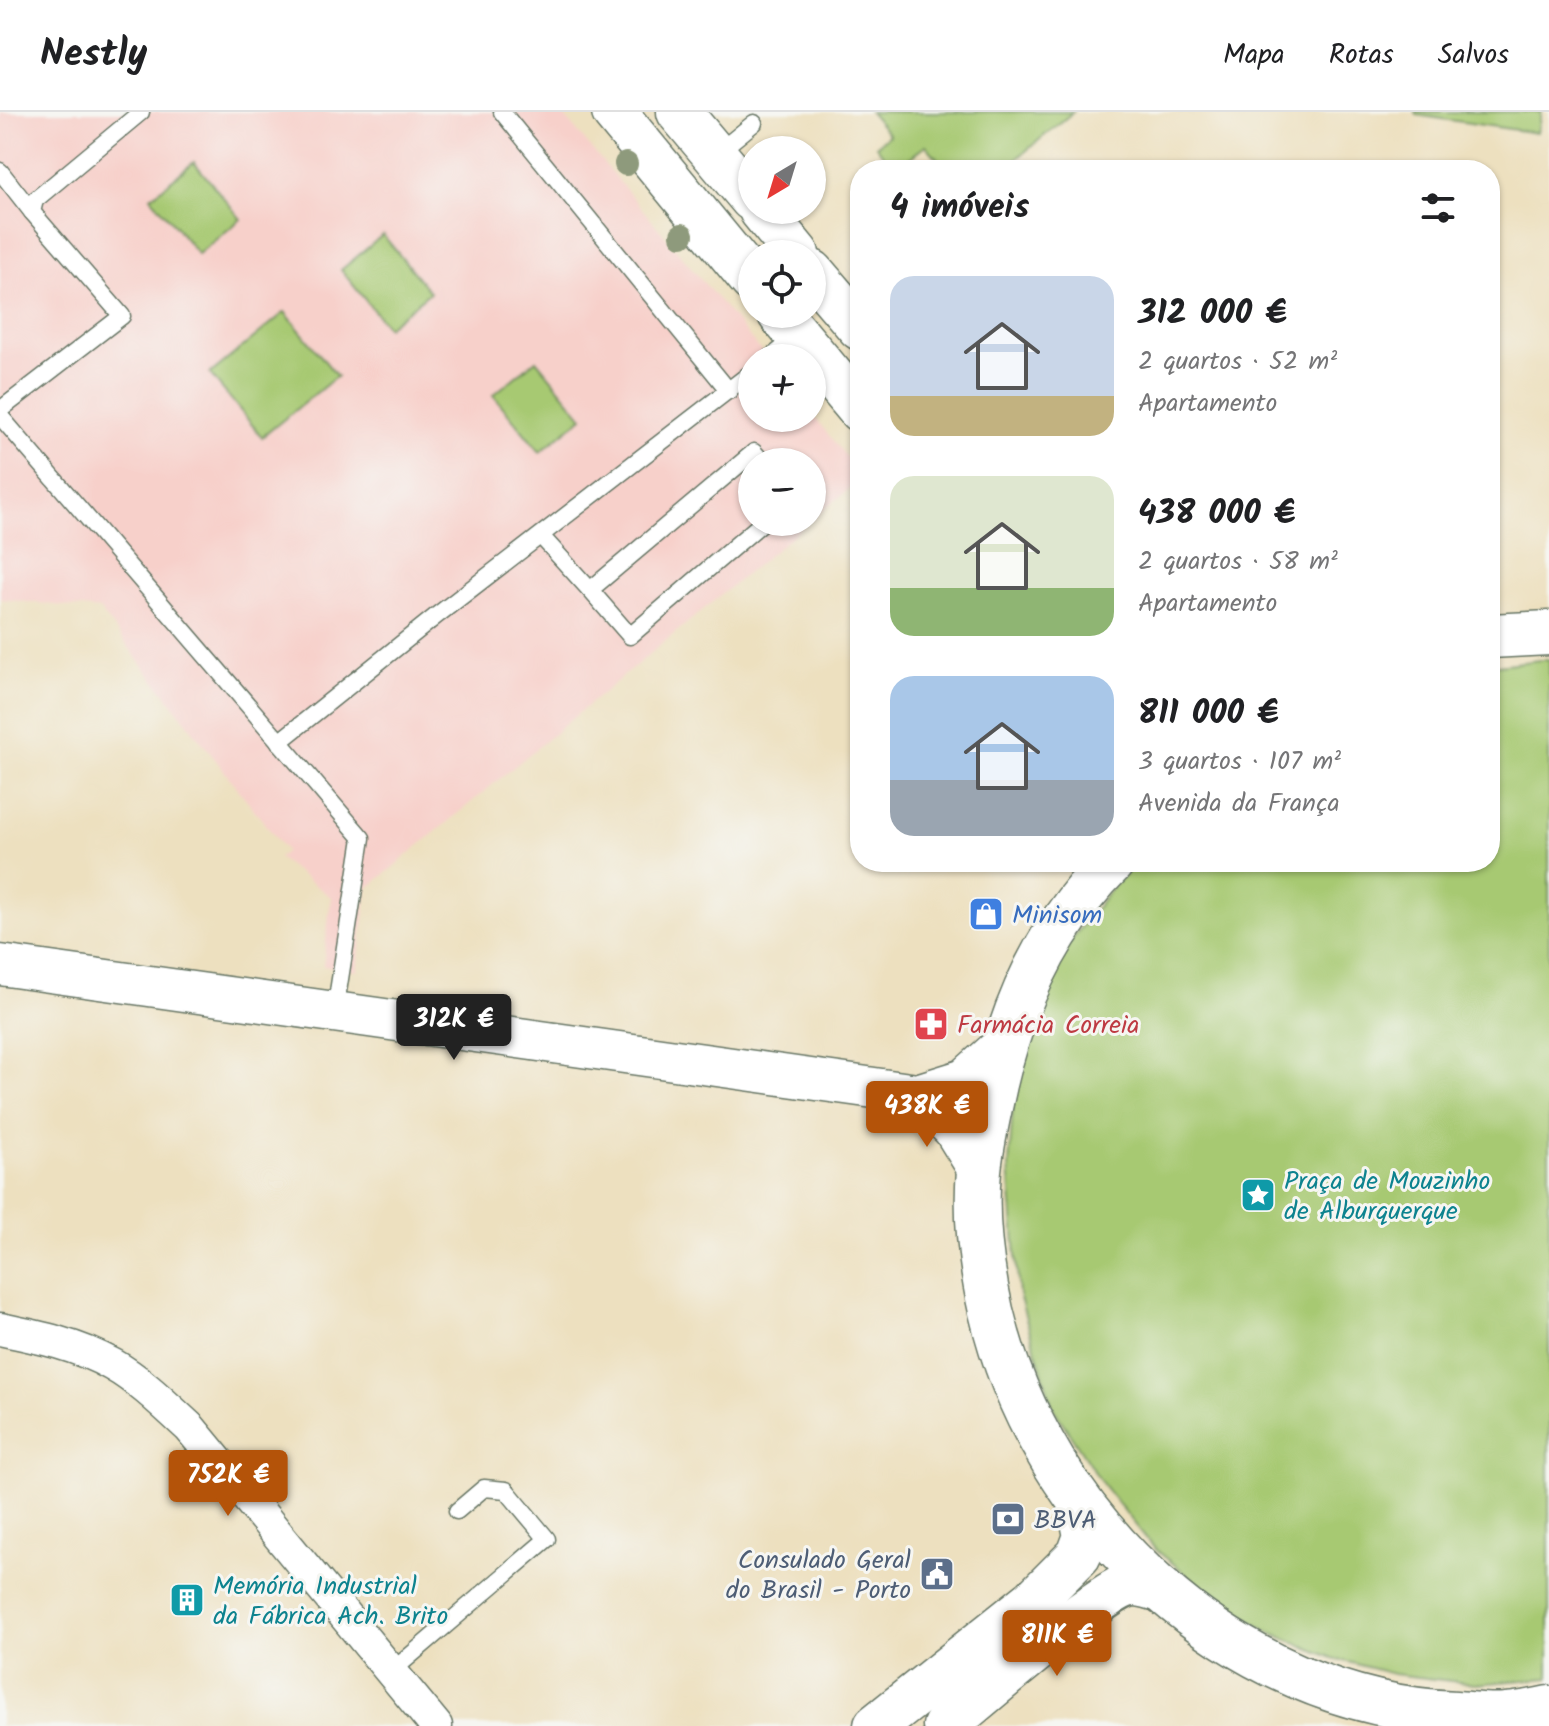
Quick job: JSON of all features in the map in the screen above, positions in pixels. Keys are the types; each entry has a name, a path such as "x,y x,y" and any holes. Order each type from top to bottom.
{"main road":[{"path":"614,112 738,263"},
{"path":"679,112 738,182"},
{"path":"772,224 786,240"},
{"path":"826,288 850,316"},
{"path":"783,336 850,400"},
{"path":"1500,635 1549,633"},
{"path":"1103,872 1073,906 1048,944 1027,985 1004,1044 979,1171 983,1255 991,1311 1012,1379 1041,1443 1079,1502 1162,1590 1201,1623 1287,1672 1329,1690 1416,1712 1504,1721 1549,1708"},
{"path":"876,1726 1033,1601 1079,1555 1086,1536 1079,1502"},
{"path":"945,1726 1111,1594 1130,1584 1162,1590"}],"street":[{"path":"0,965 917,1094 965,1079 1004,1044"},
{"path":"917,1094 953,1129 979,1171"},
{"path":"0,1329 52,1339 83,1351 113,1365 154,1395 190,1428 436,1726"}],"lane":[{"path":"32,212 35,200 141,112"},
{"path":"502,112 729,391"},
{"path":"715,155 754,123"},
{"path":"0,171 122,316 0,410"},
{"path":"279,742 738,384"},
{"path":"0,416 362,838 335,1012"},
{"path":"590,590 738,465"},
{"path":"541,536 630,636 747,536"},
{"path":"391,1672 547,1539 506,1490 484,1488 457,1511"}],"shaded area":[{"path":"0,112 561,112 738,323 738,328 742,328 755,344 738,344 738,432 826,432 850,462 850,488 826,508 826,448 738,448 738,536 792,536 368,888 357,971 323,966 331,897 278,858 286,851 100,610 0,599"}],"green space":[{"path":"870,112 1073,112 1015,160 939,160 926,145 907,160 887,160 876,146 889,135"},
{"path":"1415,112 1541,112 1537,133 1416,115"},
{"path":"194,162 241,219 198,254 151,197"},
{"path":"383,235 430,292 387,327 341,270"},
{"path":"285,312 337,376 262,437 210,374"},
{"path":"536,360 583,417 540,452 493,395"},
{"name":"Praça de Mouzinho de Alburquerque","path":"1549,660 1549,1678 1476,1684 1393,1674 1333,1658 1267,1631 1211,1594 1155,1549 1104,1486 1053,1408 1019,1295 1009,1166 1026,999 1109,891 1127,872 1500,872 1500,665"}],"place":[{"name":"Minisom","path":"986,914"},
{"name":"Farmácia Correia","path":"931,1024"},
{"name":"Praça de Mouzinho de Alburquerque","path":"1258,1195"},
{"name":"BBVA","path":"1008,1519"},
{"name":"Consulado Geral do Brasil - Porto","path":"937,1574"},
{"name":"Memória Industrial da Fábrica Ach. Brito","path":"187,1600"}]}
